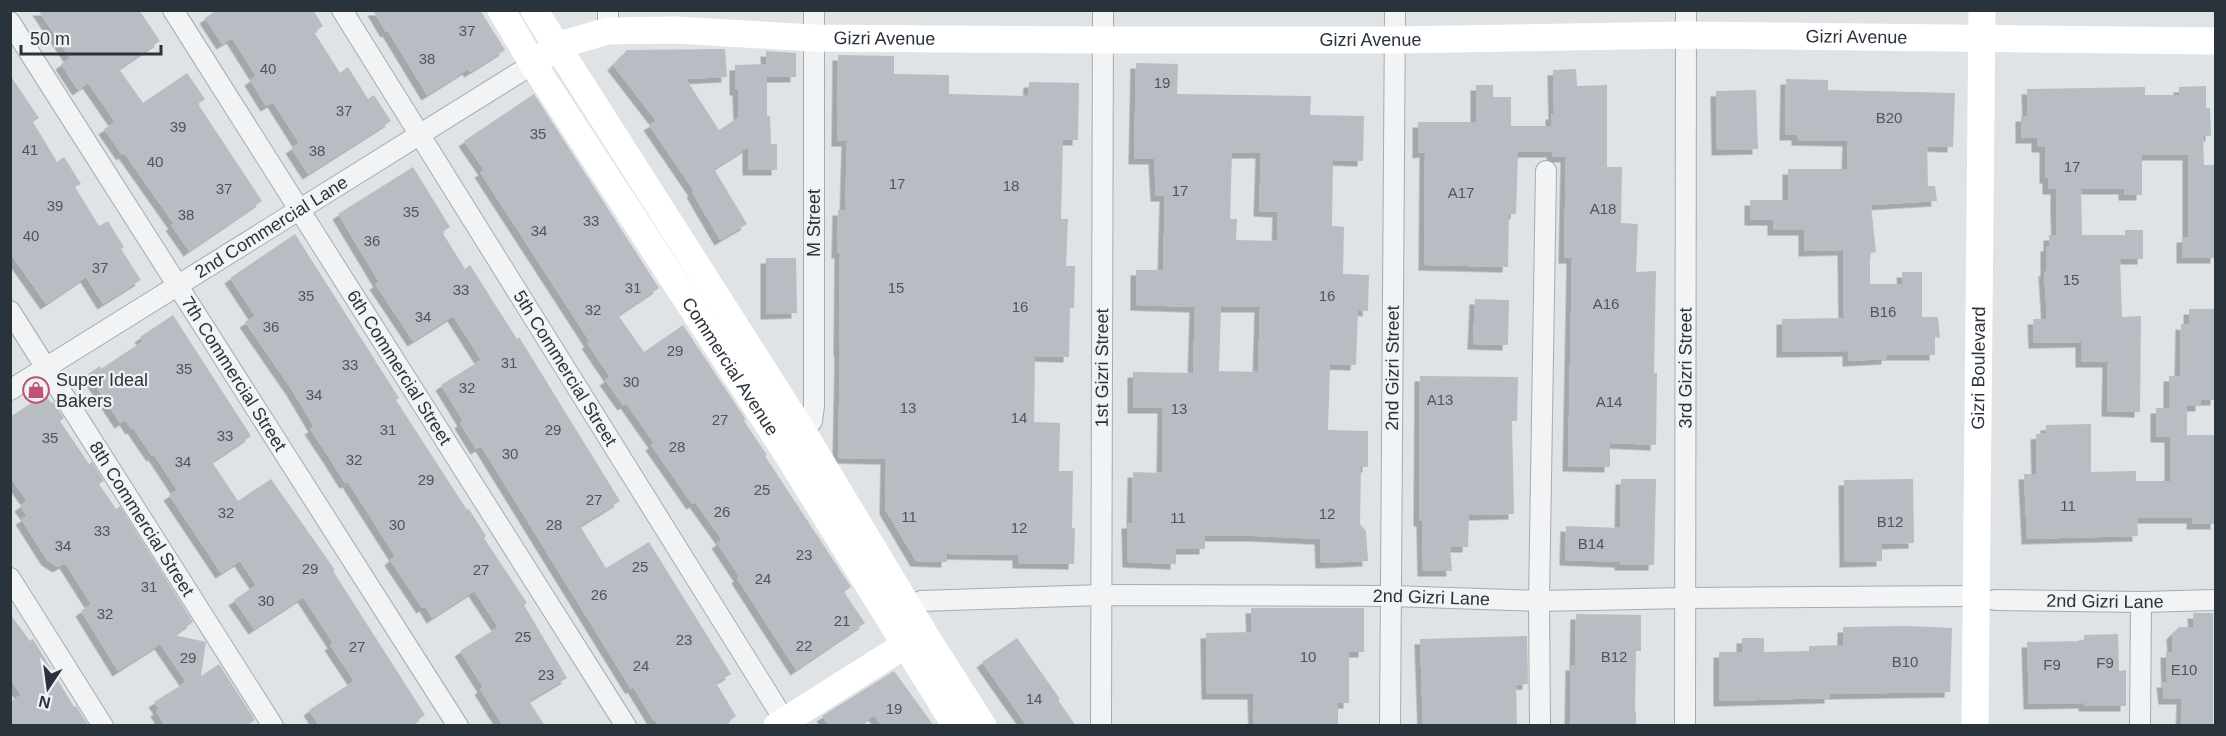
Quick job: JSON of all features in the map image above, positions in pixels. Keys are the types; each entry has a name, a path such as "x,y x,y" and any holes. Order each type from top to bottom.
{"main road":[{"name":"Commercial Avenue","path":"501,10 533,64 782,446 898,612"},
{"name":"Commercial Avenue","path":"534,10 803,432 915,640 956,726"},
{"name":"Gizri Boulevard","path":"1976,726 1985,598 1990,39 1982,10"},
{"name":"Gizri Boulevard","path":"1990,39 1999,10"},
{"name":"Gizri Avenue","path":"533,64 556,46 608,21 675,30 814,38 1395,40 1686,23 1990,39 2216,41"},
{"name":"Gizri Boulevard","path":"1985,598 1994,726"},
{"name":"Commercial Avenue","path":"915,640 983,726"},
{"path":"784,724 915,640"}],"street":[{"name":"6th Commercial Street","path":"173,10 626,726"},
{"name":"5th Commercial Street","path":"342,10 784,724"},
{"name":"M Street","path":"803,432 812,420 814,406 814,10"},
{"name":"1st Gizri Street","path":"1101,726 1103,10"},
{"name":"2nd Gizri Street","path":"1390,726 1395,10"},
{"name":"7th Commercial Street","path":"10,22 459,726"},
{"name":"3rd Gizri Street","path":"1685,726 1686,23"},
{"name":"2nd Commercial Lane","path":"10,390 533,64"},
{"path":"1540,726 1539,601 1546,171"},
{"name":"8th Commercial Street","path":"10,311 273,726"},
{"path":"10,579 104,726"},
{"name":"2nd Gizri Lane","path":"898,612 921,601 1102,595 1391,596 1539,601 1686,597 1985,598 2141,602 2216,600"},
{"path":"2140,726 2141,602"}],"building":[{"path":"38,10 139,10 160,41 119,69 143,103 187,73 205,99 198,104 262,201 189,251 171,225 174,224 124,153 122,155 104,129 115,122 88,83 78,90 61,64 70,58"},
{"path":"217,10 313,10 323,26 314,32 340,73 348,67 368,99 374,95 391,121 308,174 291,148 299,143 273,102 266,106 250,80 256,76 232,38 222,44 205,18"},
{"path":"373,10 480,10 505,50 470,72 468,69 427,95"},
{"path":"725,49 727,77 686,79 719,130 739,117 738,90 735,90 735,65 767,64 767,116 770,116 771,144 777,144 777,170 748,170 748,147 714,169 747,224 720,240 692,192 694,191 649,125 656,121 613,65 627,50"},
{"path":"766,51 796,53 796,77 767,77"},
{"path":"838,55 894,56 894,74 949,75 949,94 1028,96 1029,82 1079,83 1078,140 1063,140 1061,219 1068,219 1066,266 1075,266 1074,308 1070,308 1069,357 1035,356 1034,422 1060,423 1059,471 1073,471 1074,564 1018,563 1018,555 947,554 947,562 916,561 885,509 886,459 838,458 840,253 837,253 838,210 845,210 847,141 837,141"},
{"path":"1136,63 1178,64 1177,94 1311,96 1310,115 1364,116 1363,161 1333,160 1332,226 1344,227 1343,274 1369,275 1368,311 1358,310 1356,365 1330,364 1328,430 1368,431 1368,467 1361,467 1360,524 1366,531 1368,561 1321,563 1320,539 1205,536 1205,549 1176,549 1176,564 1128,562 1127,523 1132,523 1133,472 1162,473 1163,408 1133,408 1133,372 1193,373 1195,307 1136,305 1136,270 1163,270 1165,196 1156,196 1154,159 1134,159","holes":["1232,153 1261,153 1259,211 1278,212 1277,241 1236,240 1237,219 1230,219","1221,307 1260,307 1258,372 1219,371"]},
{"path":"1576,69 1577,86 1607,85 1607,167 1622,167 1621,223 1638,224 1636,272 1656,271 1654,373 1657,373 1656,445 1610,443 1610,467 1568,466 1572,258 1564,258 1566,157 1552,157 1552,152 1518,152 1516,214 1509,214 1508,267 1424,265 1425,152 1418,153 1418,122 1476,122 1476,85 1493,85 1493,97 1511,97 1511,126 1551,126 1551,114 1554,114 1553,70"},
{"path":"10,75 39,118 33,122 57,162 64,157 81,184 75,187 99,226 108,221 124,247 121,249 141,280 103,304 86,277 46,304 10,253"},
{"path":"1786,79 1828,80 1828,90 1955,93 1953,147 1927,146 1928,186 1935,186 1937,201 1871,205 1876,252 1870,253 1870,284 1903,284 1902,272 1922,272 1922,317 1938,317 1940,338 1935,337 1935,355 1887,355 1887,359 1848,361 1848,351 1782,352 1782,319 1844,318 1843,250 1804,251 1804,230 1773,230 1773,220 1750,220 1750,200 1788,200 1788,169 1847,169 1848,141 1797,140 1797,135 1785,135"},
{"path":"2206,86 2206,108 2210,108 2211,136 2203,136 2204,165 2216,165 2216,258 2182,258 2182,237 2188,237 2188,155 2142,155 2142,195 2124,195 2124,189 2081,189 2082,235 2125,235 2125,230 2143,230 2143,259 2120,259 2122,317 2141,316 2140,412 2107,411 2108,362 2081,362 2081,342 2034,343 2033,319 2047,319 2044,271 2046,271 2046,246 2049,246 2049,235 2057,235 2056,189 2048,189 2048,178 2045,178 2045,147 2037,147 2037,138 2021,138 2021,116 2028,116 2027,89 2145,87 2145,95 2179,95 2179,87"},
{"path":"1756,90 1758,149 1717,150 1716,91"},
{"path":"534,94 659,288 618,315 644,352 683,325 851,587 844,592 865,623 796,670 717,543 722,540 695,502 692,504 651,445 654,443 626,403 623,405 605,380 610,377 587,343 590,342 480,172 484,170 464,141"},
{"path":"413,167 450,227 442,232 465,269 470,265 517,339 519,337 620,501 580,526 606,568 649,542 731,674 716,683 736,716 722,726 659,726 654,721 633,687 631,689 481,446 476,449 460,423 463,421 441,385 481,360 453,316 413,341 375,284 379,282 338,214"},
{"path":"295,234 399,398 396,400 486,536 484,538 527,603 524,605 567,678 529,701 545,726 503,726 480,689 483,687 460,651 498,627 474,591 432,618 425,606 422,608 390,560 395,556 348,482 345,483 310,429 314,427 292,390 245,322 255,316 230,278"},
{"path":"766,258 796,258 797,313 766,314"},
{"path":"1475,299 1509,300 1508,345 1473,344"},
{"path":"2189,309 2216,309 2216,400 2201,400 2201,406 2187,406 2187,435 2216,435 2216,524 2192,524 2192,518 2137,518 2138,536 2027,539 2024,474 2037,474 2036,434 2046,433 2046,425 2091,424 2091,472 2136,471 2136,481 2170,481 2170,437 2156,437 2156,408 2169,408 2169,376 2180,376 2181,324 2189,325"},
{"path":"173,315 251,436 212,462 238,501 271,479 335,570 333,571 425,715 410,726 319,726 309,710 354,681 330,645 333,643 303,597 254,629 234,600 256,585 240,561 221,573 169,495 177,490 154,455 152,456 125,420 120,423 88,374 100,366 101,369 143,341 140,337"},
{"path":"1420,376 1518,377 1517,421 1512,421 1514,514 1469,515 1468,547 1450,547 1452,571 1423,571 1422,521 1419,521"},
{"path":"45,394 64,418 60,421 89,464 92,462 104,481 99,484 116,509 120,506 193,622 174,635 206,642 201,676 219,664 255,720 246,726 165,726 156,711 159,709 154,702 186,682 160,644 118,671 81,611 91,604 65,563 58,567 47,560 21,519 27,516 20,506 27,501 10,477 10,417"},
{"path":"1621,479 1656,479 1654,565 1620,565 1620,562 1565,560 1566,526 1620,528"},
{"path":"1913,479 1914,543 1882,544 1882,561 1845,562 1844,480"},
{"path":"1251,608 1364,608 1364,652 1349,652 1349,703 1338,703 1338,726 1254,726 1253,694 1207,694 1206,633 1252,632"},
{"path":"2193,613 2213,613 2213,726 2181,726 2182,699 2164,699 2162,682 2167,682 2166,652 2173,652 2172,634 2179,627 2194,627"},
{"path":"10,614 30,641 33,639 74,707 76,706 89,726 10,726 10,702 21,695 10,679"},
{"path":"1576,614 1641,615 1641,651 1636,651 1636,726 1570,726 1571,665 1575,665"},
{"path":"1843,627 1952,628 1950,692 1830,694 1830,698 1719,701 1719,652 1742,652 1742,638 1764,638 1764,652 1809,651 1809,646 1843,645"},
{"path":"2118,634 2119,671 2126,670 2126,706 2084,706 2084,703 2029,704 2027,642 2084,641 2084,635"},
{"path":"1527,636 1528,684 1516,685 1517,726 1423,726 1420,639"},
{"path":"1017,638 1076,726 1027,726 982,662"},
{"path":"894,671 934,726 882,726 874,715 859,726 829,726 822,716"}],"place":[{"name":"Super Ideal Bakers","path":"36,390"}]}
